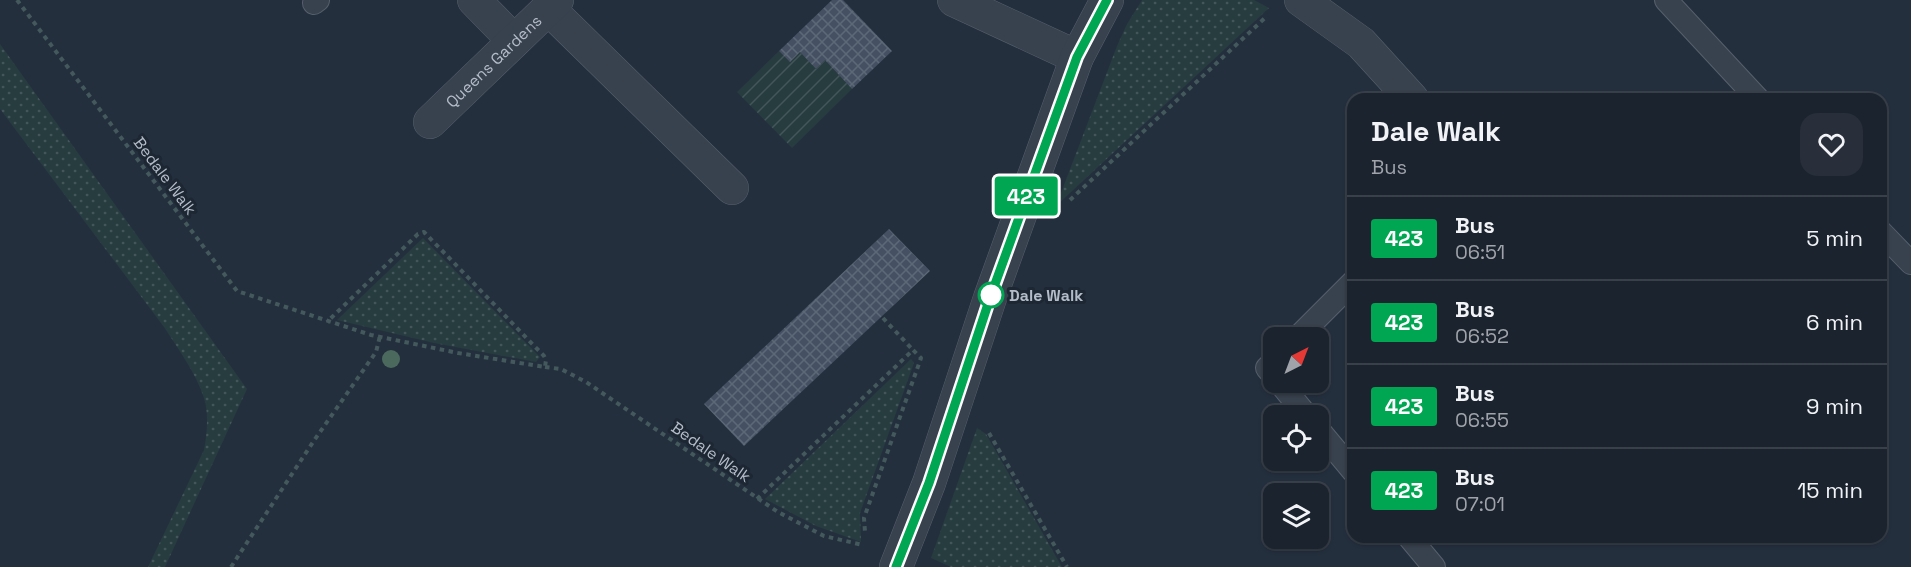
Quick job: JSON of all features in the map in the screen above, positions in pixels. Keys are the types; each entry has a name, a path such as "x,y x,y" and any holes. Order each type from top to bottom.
{"street":[{"path":"474,0 514,41"},
{"path":"954,0 1077,57"},
{"path":"896,567 929,483 1002,265 1077,57 1107,0"},
{"path":"1301,0 1361,43 1407,93"},
{"path":"552,4 732,188"},
{"name":"Queens Gardens","path":"430,122 552,4"}],"lane":[{"path":"1666,0 1752,93"},
{"path":"1887,238 1911,263"},
{"path":"1308,327 1347,288"},
{"path":"1288,393 1298,405"},
{"path":"1329,442 1347,464"},
{"path":"1414,543 1434,567"}],"path":[{"name":"Bedale Walk","path":"17,0 237,291 327,322 380,336 458,353 561,369 586,382 757,499 824,536 868,546 863,525 864,518 921,358 913,350"},
{"path":"1069,200 1267,16"},
{"path":"327,322 418,234 424,232 544,356 545,366"},
{"path":"757,499 913,350 883,318"},
{"path":"231,567 313,442 376,352 380,336"},
{"path":"954,410 977,419 988,430 1067,567"}],"green space":[{"path":"1142,0 1254,0 1269,8 1056,206 1117,46"},
{"path":"0,44 247,389 165,567 148,567 204,450 207,411 204,398 192,370 164,327 0,109"},
{"path":"779,51 790,62 800,52 816,69 825,60 852,89 792,148 737,92"},
{"path":"423,238 540,357 536,362 434,343 337,320"},
{"path":"911,359 914,363 860,513 861,542 816,526 765,499"},
{"path":"977,428 986,434 1062,567 951,567 931,558"}],"building":[{"path":"832,0 843,0 892,51 852,89 825,60 816,69 800,52 790,62 779,51"},
{"path":"889,229 930,271 744,446 704,404"}],"bus line":[{"name":"423","path":"896,567 929,483 990,298 1077,57 1107,0"}],"place":[{"name":"Dale Walk","path":"991,295"}]}
